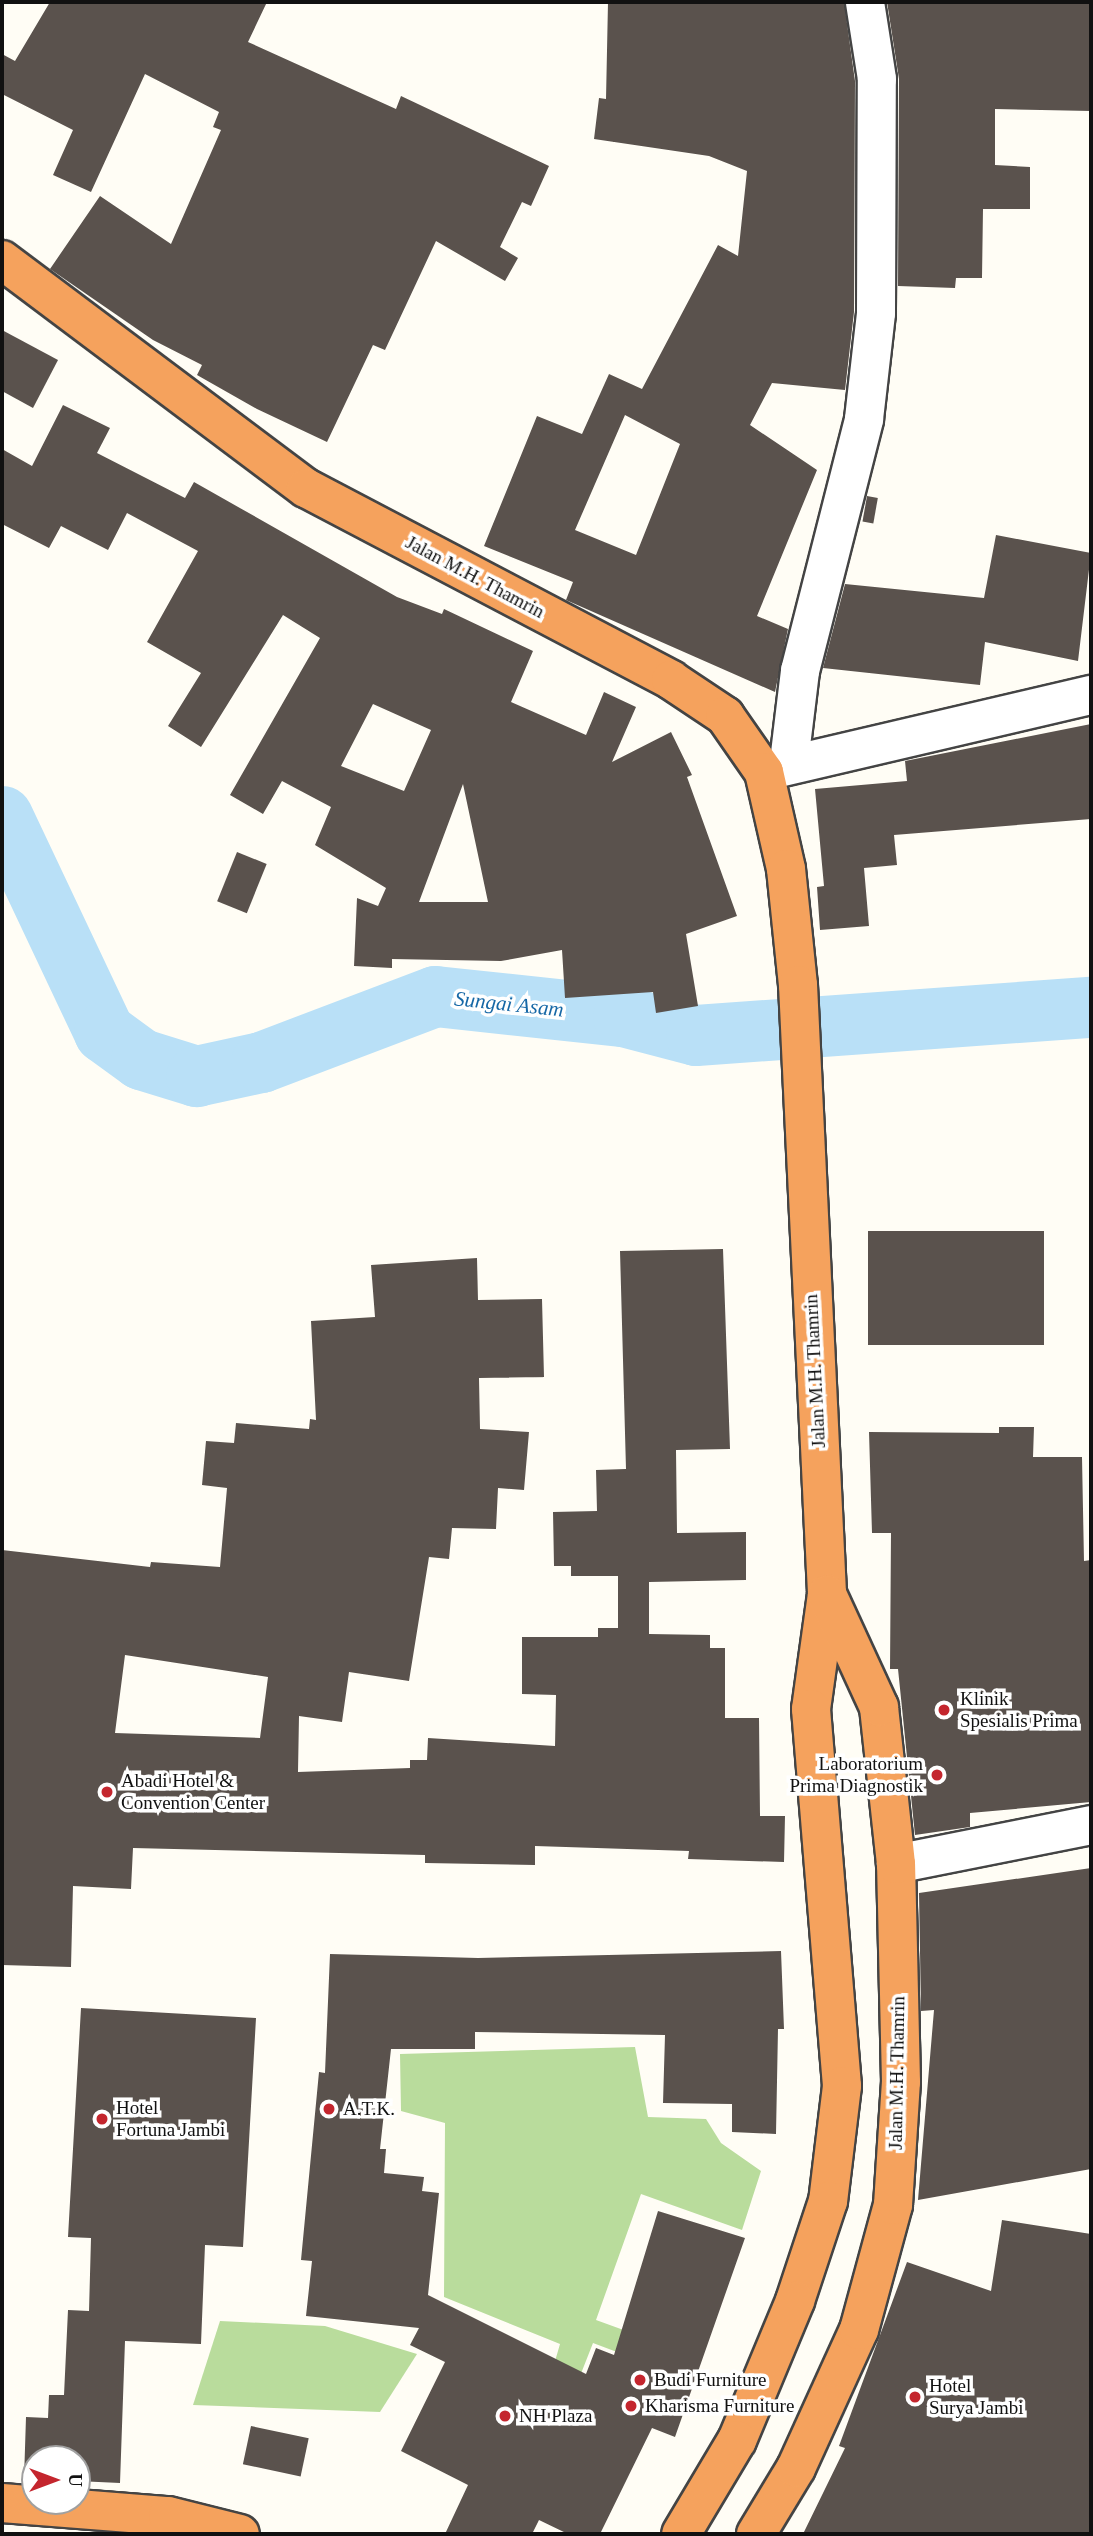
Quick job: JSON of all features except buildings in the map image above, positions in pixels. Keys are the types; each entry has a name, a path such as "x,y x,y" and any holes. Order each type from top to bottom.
{"highway":[{"name":"Jalan M.H. Thamrin","path":"2,260 306,488 671,680 725,716 776,767 798,985 827,1594 811,1709 842,2086 838,2140 828,2201 795,2301 737,2440 681,2534"},
{"name":"Jalan M.H. Thamrin","path":"756,2534 796,2468 859,2330 893,2205 901,2082 896,1864 880,1707 827,1594"},
{"path":"2,2503 167,2516 240,2534"}],"street":[{"path":"865,2 877,79 876,313 864,419 776,767 1091,695"},
{"path":"896,1864 1091,1825"}],"green space":[{"path":"635,2047 648,2117 706,2119 721,2143 761,2171 742,2230 641,2194 596,2320 698,2357 686,2378 593,2343 571,2399 547,2389 560,2344 444,2297 445,2123 401,2111 400,2054"},
{"path":"220,2321 325,2326 417,2354 380,2412 193,2405"}],"waterway":[{"name":"Sungai Asam","path":"2,816 104,1032 141,1059 196,1076 261,1062 435,996 623,1016 696,1035 1091,1007"}],"place":[{"name":"Klinik Spesialis Prima","path":"944,1710"},
{"name":"Laboratorium Prima Diagnostik","path":"937,1775"},
{"name":"Abadi Hotel & Convention Center","path":"107,1792"},
{"name":"A.T.K.","path":"329,2109"},
{"name":"Hotel Fortuna Jambi","path":"102,2119"},
{"name":"Budi Furniture","path":"640,2380"},
{"name":"Hotel Surya Jambi","path":"915,2397"},
{"name":"Kharisma Furniture","path":"631,2406"},
{"name":"NH Plaza","path":"505,2416"}]}
